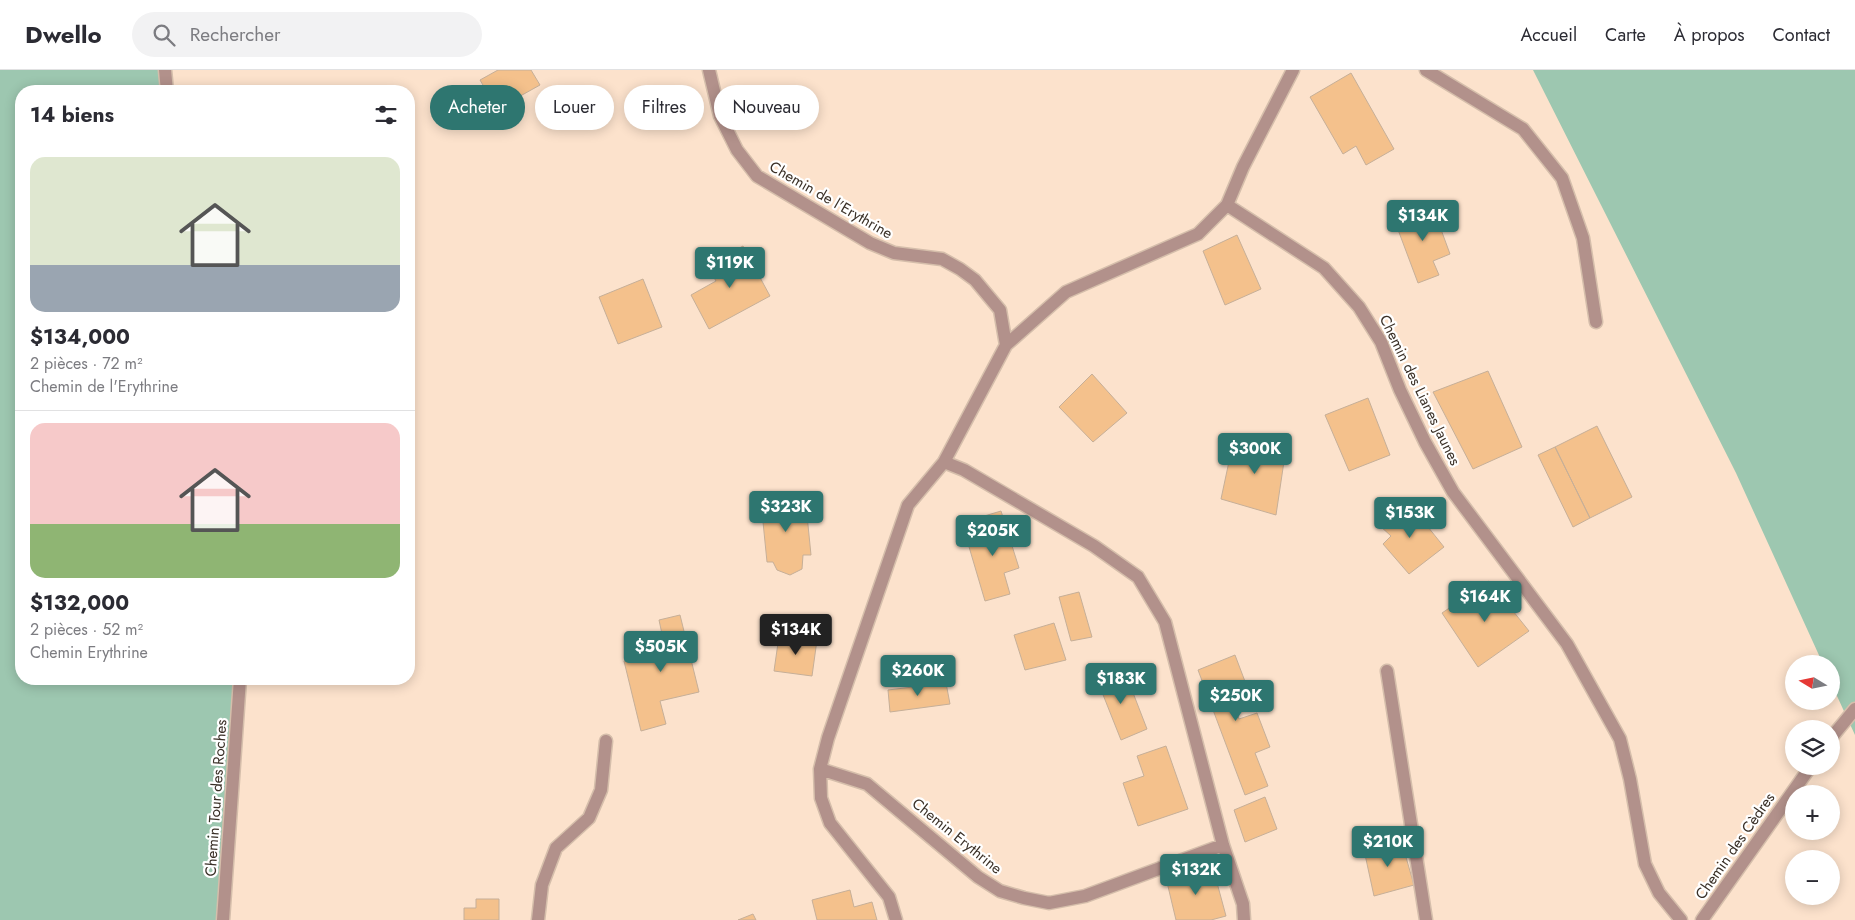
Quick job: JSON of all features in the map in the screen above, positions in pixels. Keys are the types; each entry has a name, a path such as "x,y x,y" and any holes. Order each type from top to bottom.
{"street":[{"path":"164,70 166,85"},
{"name":"Chemin de l'Erythrine","path":"709,70 720,116 737,150 757,176 870,243 894,253 942,259 960,268 975,280 1000,310 1006,346"},
{"path":"896,920 889,897 830,823 821,798 820,769 828,738 908,505 944,462 1006,346 1066,292 1198,234 1226,205 1293,70"},
{"path":"1426,70 1523,129 1562,178 1583,238 1596,322"},
{"name":"Chemin des Lianes Jaunes","path":"1226,205 1324,268 1359,306 1381,342 1400,390 1425,442 1453,492 1567,644 1620,739 1630,779 1645,864 1659,893 1681,920"},
{"path":"944,462 964,470 1094,546 1138,577 1165,622 1223,844 1243,904 1244,920"},
{"path":"1387,670 1426,920"},
{"name":"Chemin Tour des Roches","path":"223,920 240,685"},
{"path":"1840,727 1855,709"},
{"path":"538,920 542,885 556,848 589,818 601,790 606,741"},
{"name":"Chemin Erythrine","path":"820,769 867,784 978,877 1000,891 1049,903 1085,896 1223,844"},
{"name":"Chemin des Cèdres","path":"1702,920 1805,775"}],"green space":[{"path":"0,70 165,70 166,85 15,85 15,685 240,685 223,920 0,920"},
{"path":"1533,70 1855,70 1855,735 1840,702 1840,655 1819,655 1736,473"}],"building":[{"path":"498,70 531,70 540,85 535,85 535,88 525,93 525,85 483,85 480,80"},
{"path":"1351,73 1394,149 1366,165 1356,146 1343,154 1310,97"},
{"path":"1432,205 1450,254 1433,261 1439,275 1418,283 1394,219"},
{"path":"1237,235 1261,289 1225,305 1203,251"},
{"path":"743,246 770,296 709,329 691,295 716,281 707,266"},
{"path":"643,279 662,327 618,344 599,297"},
{"path":"1488,371 1522,447 1473,469 1433,392"},
{"path":"1092,374 1127,413 1093,442 1059,407"},
{"path":"1368,398 1390,455 1349,471 1325,415"},
{"path":"1597,426 1632,497 1590,518 1555,447"},
{"path":"1234,438 1286,448 1276,515 1221,499"},
{"path":"1555,447 1590,518 1573,527 1538,455"},
{"path":"805,495 811,555 803,555 802,569 790,575 777,570 773,562 767,562 761,502"},
{"path":"1408,502 1444,547 1409,574 1383,544 1391,536 1379,525"},
{"path":"1001,511 1019,568 1004,573 1010,594 985,601 967,540 986,534 981,517"},
{"path":"1489,581 1529,631 1478,667 1442,613"},
{"path":"1079,592 1092,637 1071,641 1059,597"},
{"path":"680,615 699,692 660,701 666,724 641,731 624,661 649,655 646,638 662,634 659,620"},
{"path":"1054,623 1066,660 1025,670 1014,635"},
{"path":"779,636 817,640 812,676 774,671"},
{"path":"1235,655 1249,692 1232,699 1239,719 1257,713 1270,747 1255,753 1268,786 1245,795 1198,670"},
{"path":"1108,666 1118,690 1130,685 1147,729 1121,740 1094,672"},
{"path":"946,683 950,704 890,712 888,690"},
{"path":"1166,746 1188,809 1138,826 1123,783 1144,776 1137,756"},
{"path":"1265,797 1277,829 1245,842 1234,810"},
{"path":"1401,840 1414,885 1374,896 1364,850"},
{"path":"1213,868 1226,916 1211,920 1176,920 1166,878"},
{"path":"850,890 854,907 872,902 877,920 817,920 812,900"},
{"path":"476,899 499,899 499,920 464,920 464,908 476,908"},
{"path":"753,914 756,920 738,920"}]}
